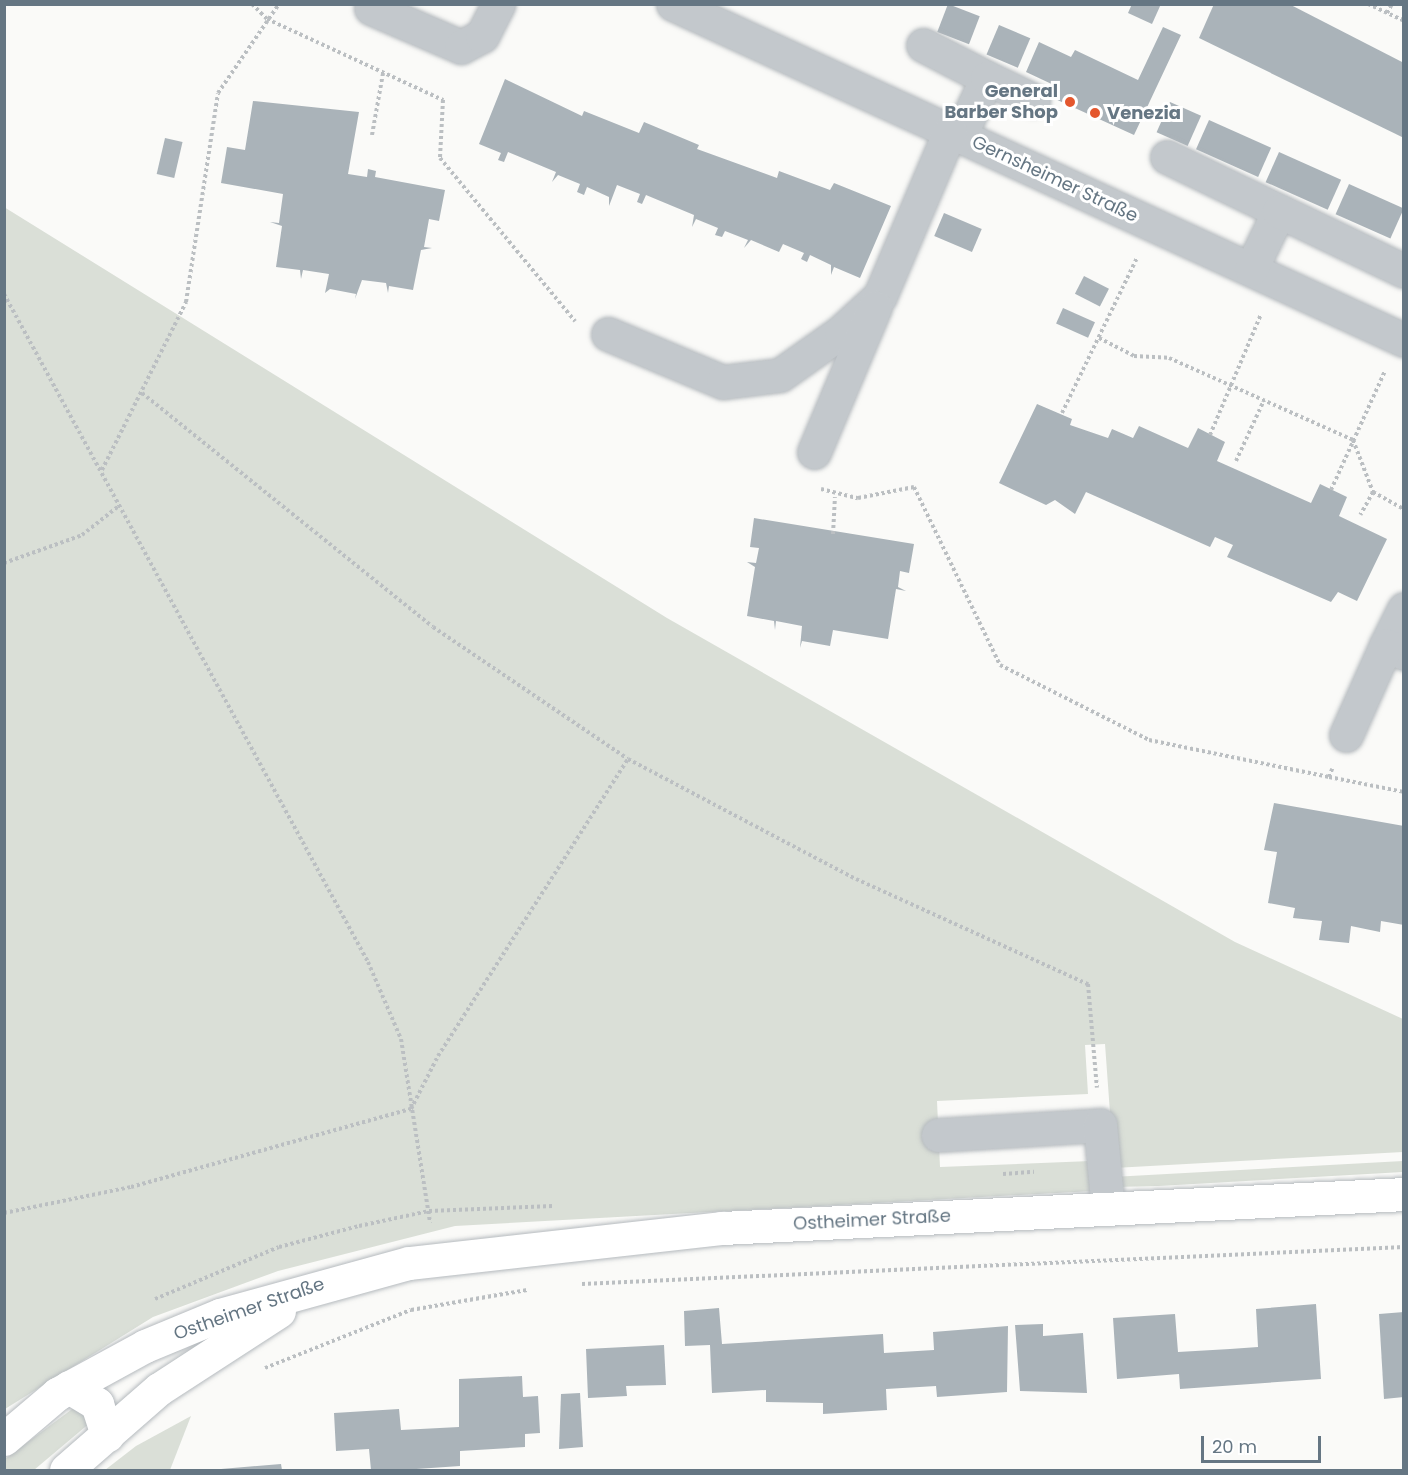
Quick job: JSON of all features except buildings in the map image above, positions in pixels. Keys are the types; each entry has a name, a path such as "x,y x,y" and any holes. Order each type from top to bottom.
{"main road":[{"name":"Ostheimer Straße","path":"4,1439 69,1387 220,1315 345,1277 432,1259 722,1228 1404,1194"},
{"name":"Ostheimer Straße","path":"66,1470 159,1389 246,1328 345,1277"},
{"path":"69,1387 98,1404 106,1435"}],"street":[{"path":"371,8 461,47 482,36 498,4"},
{"name":"Gernsheimer Straße","path":"673,4 1402,339"},
{"path":"923,45 1033,100"},
{"path":"814,452 880,296 955,133 987,78"},
{"path":"1167,157 1404,270"},
{"path":"1264,275 1279,211"},
{"path":"608,334 723,382 780,375 880,296"},
{"path":"1346,735 1395,649 1404,609"},
{"path":"938,1135 1100,1125 1108,1209"}],"path":[{"path":"252,4 267,20 444,100 440,158 577,324 608,334"},
{"path":"102,471 186,302 218,93 279,4"},
{"path":"1368,4 1404,21"},
{"path":"1388,13 1392,4"},
{"path":"372,135 383,72"},
{"path":"1062,413 1154,225"},
{"path":"1210,435 1264,275"},
{"path":"4,294 368,962 401,1039 432,1259"},
{"path":"1099,338 1134,356 1169,358 1353,440 1373,492 1404,509"},
{"path":"1331,490 1402,339"},
{"path":"142,393 434,627 628,759 856,879 1088,984 1100,1125"},
{"path":"1236,461 1264,400"},
{"path":"833,534 835,497 858,498 914,487 1000,665 1149,740 1404,792"},
{"path":"1360,515 1373,492"},
{"path":"4,563 82,535 120,505"},
{"path":"1329,777 1346,735"},
{"path":"4,1214 131,1187 411,1108 438,1056 628,759"},
{"path":"570,1285 1404,1247"},
{"path":"253,1373 411,1310 536,1289"}],"shaded area":[{"path":"4,207 667,618 1235,942 1403,1019 1403,1152 1114,1168 1105,1044 1085,1045 1088,1094 937,1101 940,1167 1091,1161 1093,1191 455,1226 278,1271 153,1317 5,1409"},
{"path":"1403,1161 1403,1172 1158,1186 1114,1187 1112,1177"},
{"path":"79,1404 91,1422 34,1470 5,1470 5,1459"},
{"path":"191,1416 170,1470 105,1470 136,1446"}],"place":[{"name":"General Barber Shop","path":"1070,102"},
{"name":"Venezia","path":"1095,113"}]}
